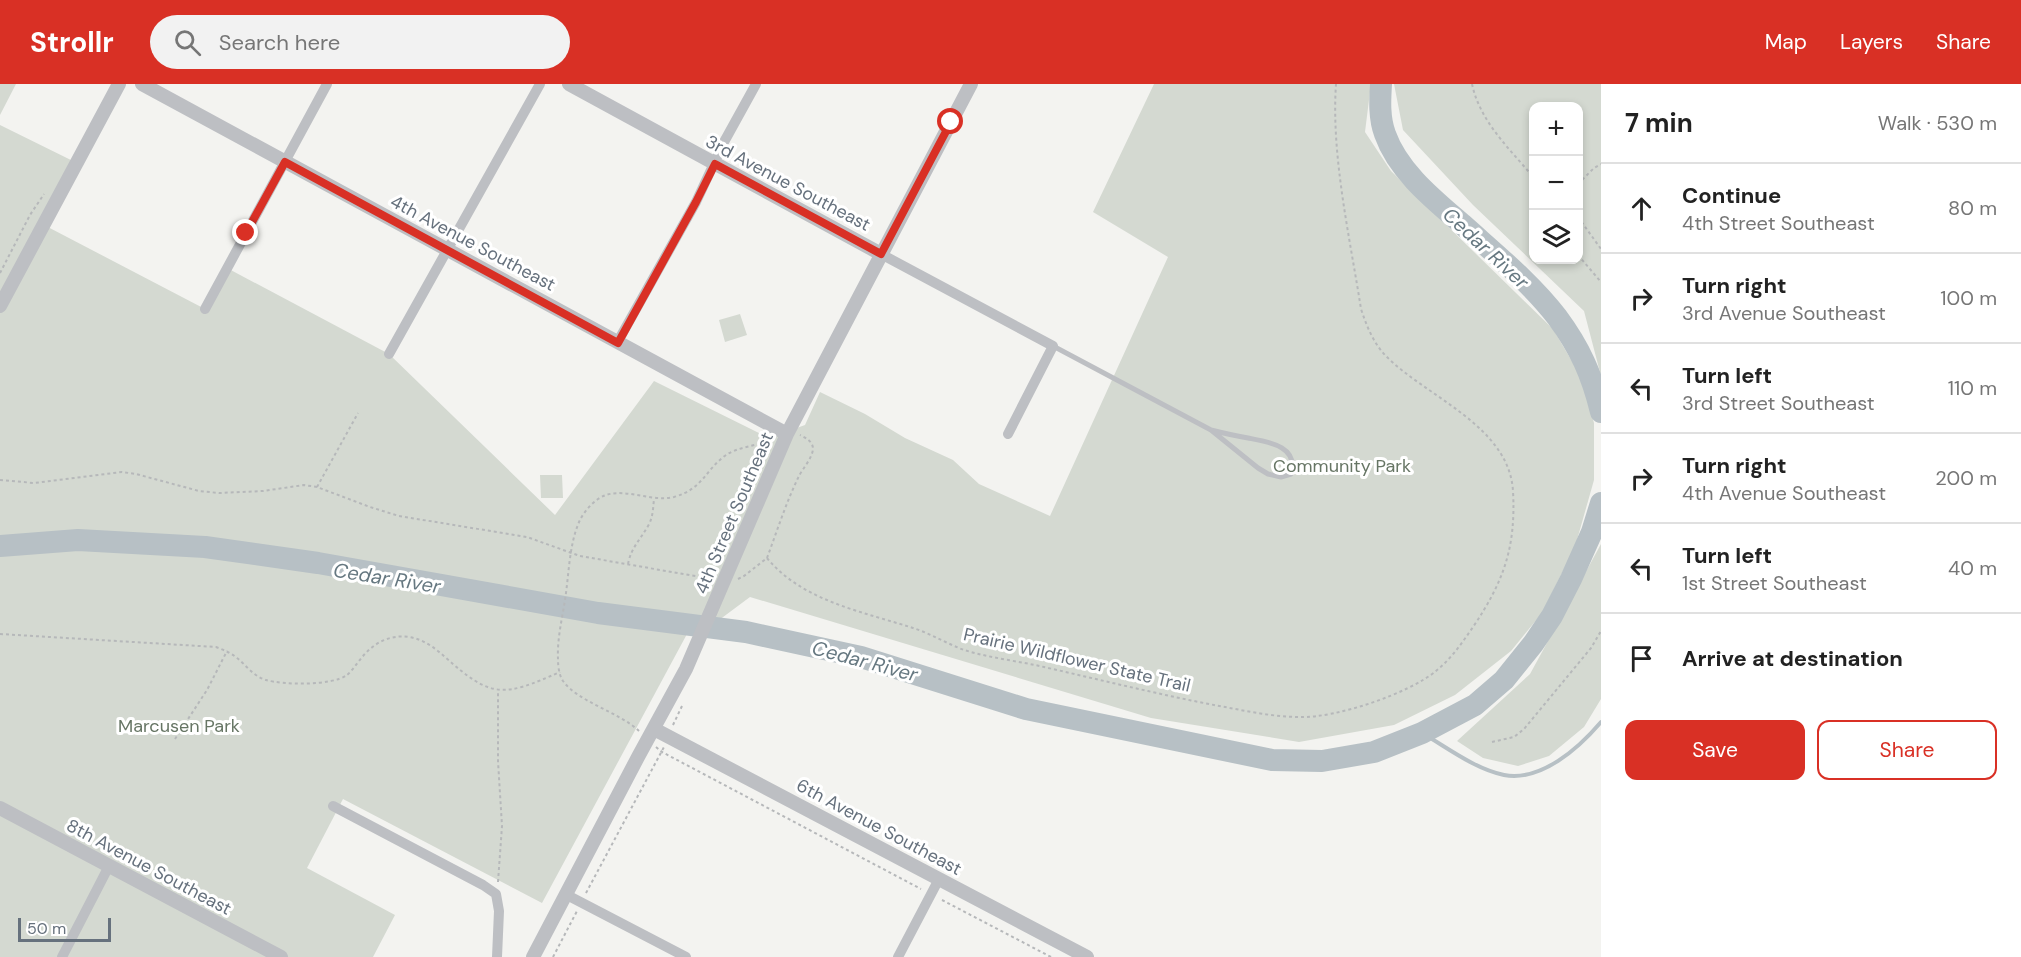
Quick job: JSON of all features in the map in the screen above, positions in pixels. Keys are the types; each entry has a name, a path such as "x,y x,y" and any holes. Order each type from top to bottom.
{"street":[{"path":"0,306 119,84"},
{"name":"4th Avenue Southeast","path":"142,84 787,434"},
{"path":"205,309 327,84"},
{"path":"389,354 540,84"},
{"name":"3rd Avenue Southeast","path":"569,84 1053,346"},
{"path":"618,343 696,202 756,84"},
{"name":"4th Street Southeast","path":"533,957 686,669 787,434 971,84"},
{"path":"1008,434 1053,346"},
{"name":"6th Avenue Southeast","path":"651,734 668,737 1087,957"},
{"path":"333,806 496,894 499,911 497,957"},
{"name":"8th Avenue Southeast","path":"0,808 281,957"},
{"path":"62,957 110,866"},
{"path":"898,957 939,879"},
{"path":"566,894 686,957"}],"lane":[{"path":"1053,346 1211,430 1257,468 1268,474 1281,477 1291,474 1294,463 1290,454 1276,444 1211,430"}],"path":[{"name":"Prairie Wildflower State Trail","path":"767,558 795,585 816,595 920,630 964,650 1166,696 1263,714 1302,718 1332,715 1364,706 1435,672 1459,648 1492,599 1500,582 1511,545 1513,486 1505,463 1492,441 1466,416 1387,357 1368,329 1361,309 1342,183 1335,121 1336,84"},
{"path":"1473,84 1479,103 1493,129 1529,174"},
{"path":"1583,179 1601,164"},
{"path":"0,273 30,215 46,191"},
{"path":"1583,224 1601,249"},
{"path":"1583,261 1601,282"},
{"path":"317,487 358,413"},
{"path":"733,580 744,576 767,558 799,475 813,451 813,445 802,436 787,434 757,446 737,449 725,456 700,484 671,498 615,494 596,500 580,519 574,540 558,648 563,680 572,690 634,727 651,734 662,752 1051,957"},
{"path":"0,480 34,483 122,472 219,494 304,485 317,487 399,516 527,537 580,556 682,572 711,579"},
{"path":"628,564 629,554 652,516 654,498"},
{"path":"1492,742 1514,737 1524,729 1592,648 1601,631"},
{"path":"0,634 216,647 227,651 249,670 266,680 330,681 347,675 370,647 380,641 408,636 429,644 477,683 498,690 533,684 560,672"},
{"path":"175,739 207,690 227,651"},
{"path":"496,894 502,826 498,761 498,690"},
{"path":"554,957 662,752 683,702"}],"green space":[{"path":"0,84 16,84 0,115"},
{"name":"Community Park","path":"1154,84 1371,84 1365,132 1391,171 1553,329 1580,375 1594,423 1594,480 1575,547 1542,613 1511,651 1455,695 1394,725 1299,742 1151,718 750,597 711,626 694,621 542,903 343,799 307,868 395,915 373,957 0,957 0,125 77,163 44,225 205,309 227,268 389,354 555,515 654,381 769,438 805,425 820,392 865,414 905,438 953,460 979,484 1050,516 1168,257 1093,212"},
{"path":"1394,84 1601,84 1601,376 1584,311 1535,264 1583,264 1583,102 1529,102 1529,258 1473,205 1403,130"},
{"path":"740,314 747,335 725,342 719,320"},
{"path":"540,475 562,475 563,498 541,498"},
{"path":"1601,544 1601,699 1584,727 1549,756 1518,766 1483,758 1457,741 1530,674"}],"waterway":[{"name":"Cedar River","path":"1381,84 1380,109 1383,128 1398,160 1428,194 1511,268 1557,317 1584,362 1601,412"},
{"name":"Cedar River","path":"0,546 78,540 205,547 318,563 598,613 746,632 861,657 1026,709 1272,760 1322,761 1374,752 1422,733 1475,705 1504,680 1552,616 1592,532 1601,503"},
{"path":"1422,733 1483,768 1504,775 1518,776 1532,773 1558,761 1582,742 1601,722"}],"route":[{"path":"246,233 285,162 618,343 715,164 881,254 951,122"}],"park label":[{"name":"Marcusen Park","path":"179,726"}]}
